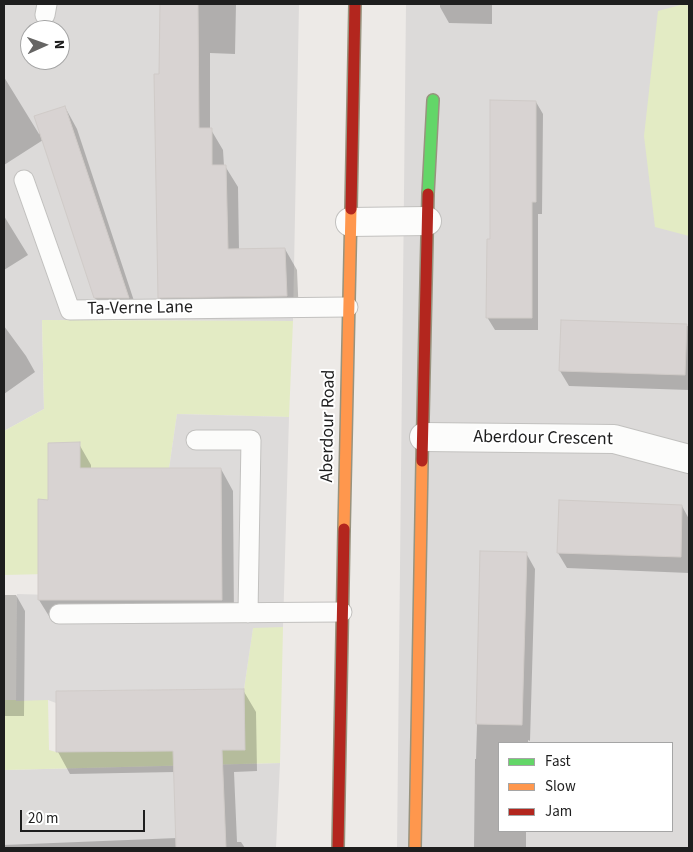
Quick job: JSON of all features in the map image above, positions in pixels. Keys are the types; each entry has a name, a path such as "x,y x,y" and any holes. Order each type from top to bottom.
{"main road":[{"name":"Aberdour Road","path":"338,848 354,4"},
{"path":"415,848 427,221 433,100"}],"street":[{"path":"350,222 427,221"},
{"name":"Aberdour Crescent","path":"424,437 614,439 689,459"}],"lane":[{"name":"Ta-Verne Lane","path":"24,180 70,310 348,306"},
{"path":"196,440 251,440 248,613"},
{"path":"59,614 342,612"}],"shaded area":[{"path":"4,4 299,4 293,321 42,320 44,409 4,431"},
{"path":"406,4 689,4 689,848 397,848"},
{"path":"177,414 289,417 283,627 253,628 244,689 56,691 56,703 48,700 16,701 17,594 222,600 221,469 169,469"},
{"path":"280,763 276,848 4,848 4,770"}],"green space":[{"path":"689,4 689,236 655,227 644,136 658,11"},
{"path":"42,320 293,321 289,417 177,414 169,469 80,469 80,443 49,443 48,500 38,500 38,561 46,574 4,575 4,431 44,409"},
{"path":"253,627 283,627 280,763 4,770 4,700 48,700 49,750 56,752 245,750 244,689"}],"building":[{"path":"160,4 198,4 199,128 212,128 212,165 226,165 228,249 285,248 287,296 158,298 154,74 159,74"},
{"path":"490,100 536,101 536,202 532,202 532,318 486,318 487,239 490,239"},
{"path":"65,106 129,298 94,298 34,116"},
{"path":"561,320 687,324 685,375 559,371"},
{"path":"80,442 80,468 221,468 222,600 38,600 38,499 48,500 48,443"},
{"path":"559,500 682,505 681,557 557,553"},
{"path":"480,551 527,552 522,725 476,724"},
{"path":"244,689 245,750 222,750 226,848 176,848 173,751 56,752 56,691"}],"traffic: fast":[{"path":"428,194 433,100"}],"traffic: slow":[{"path":"344,529 351,209"},
{"path":"415,848 422,461"}],"traffic: jam":[{"path":"351,209 355,4"},
{"path":"422,461 428,194"},
{"path":"338,848 344,529"}]}
